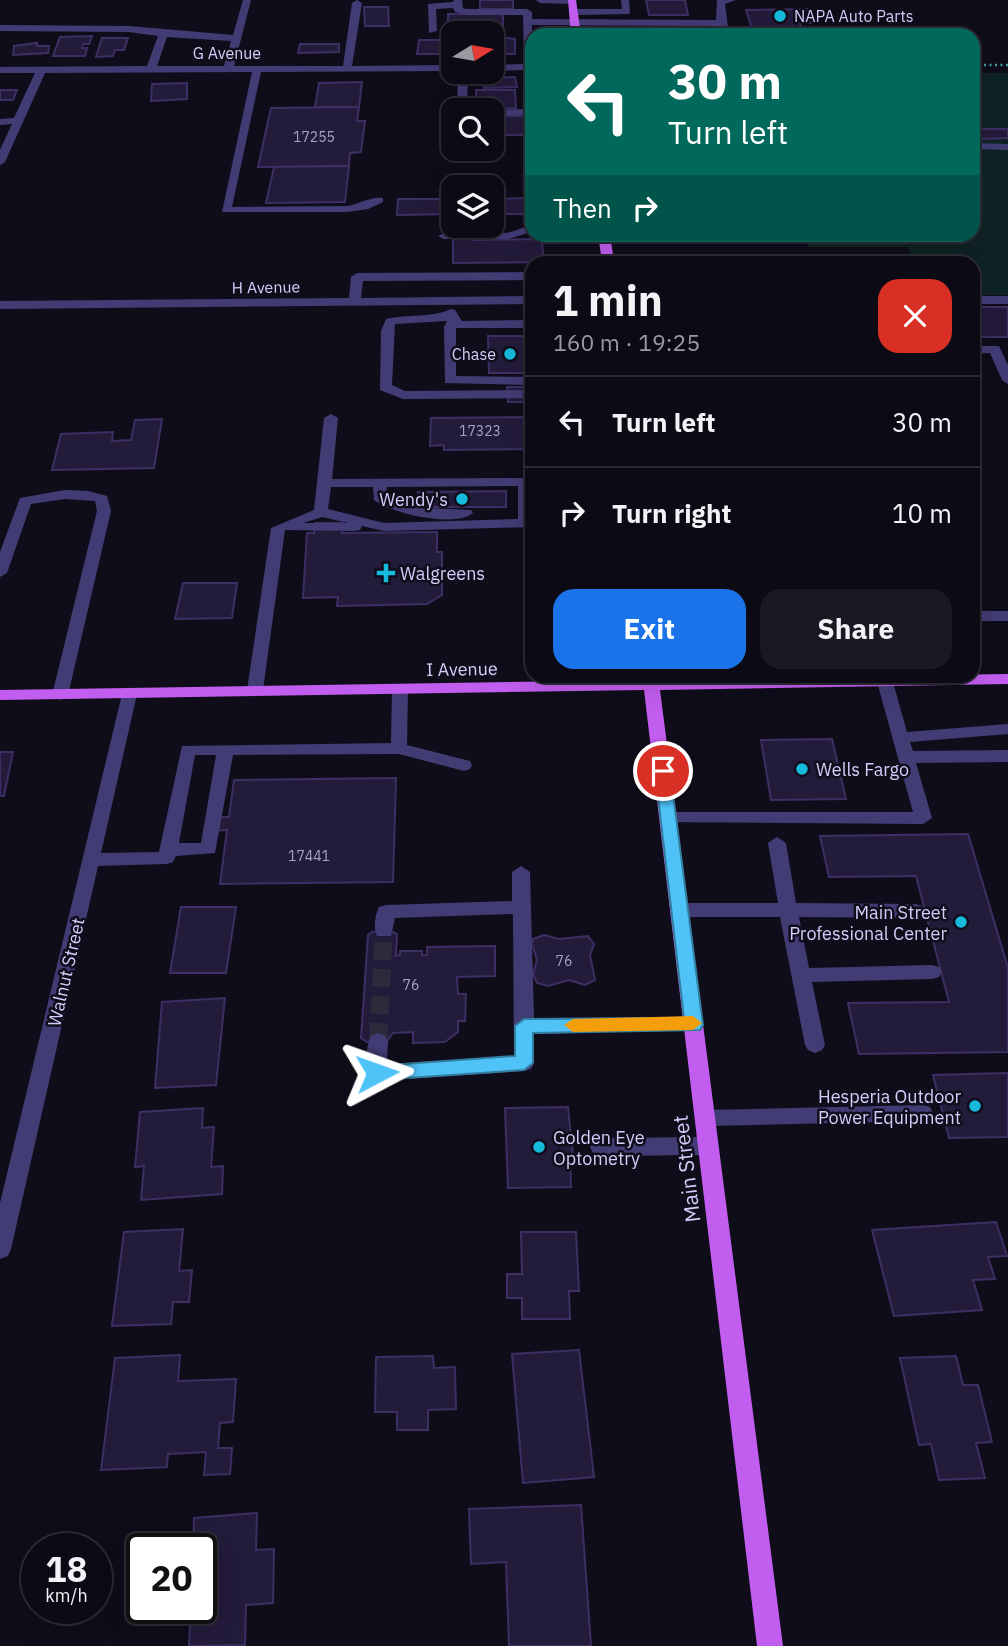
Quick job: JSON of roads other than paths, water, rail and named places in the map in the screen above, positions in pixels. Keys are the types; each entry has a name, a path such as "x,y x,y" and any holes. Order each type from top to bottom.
{"main road":[{"path":"572,0 576,28"},
{"name":"I Avenue","path":"980,679 1008,679"},
{"name":"I Avenue","path":"0,695 400,689 552,683"},
{"name":"Main Street","path":"653,683 770,1646"}],"street":[{"path":"228,69 247,0"},
{"path":"540,0 572,0"},
{"path":"527,22 627,12 625,0"},
{"path":"722,28 720,2 732,0"},
{"path":"432,31 431,6 458,2 458,10 466,12 527,12 528,28"},
{"path":"347,69 357,4"},
{"path":"575,19 615,28"},
{"path":"663,28 721,23"},
{"path":"0,28 129,30 236,38"},
{"path":"151,70 163,34"},
{"path":"504,68 525,67"},
{"name":"G Avenue","path":"0,71 441,68"},
{"path":"257,69 226,210 347,209 379,200"},
{"path":"0,162 41,70"},
{"path":"504,112 525,112"},
{"path":"0,122 19,123"},
{"path":"980,146 1008,147"},
{"path":"504,236 525,230"},
{"path":"355,301 357,277 525,276"},
{"path":"453,300 450,380 525,381"},
{"name":"H Avenue","path":"0,305 525,300"},
{"path":"980,300 1008,300"},
{"path":"525,324 406,318 390,322 384,369 384,387 390,391 427,395 525,394"},
{"path":"980,349 995,349 1008,380"},
{"path":"321,512 331,418"},
{"path":"325,483 525,482"},
{"path":"380,483 379,497 387,505 421,513 487,513 503,523"},
{"path":"0,573 25,500 43,496 92,495 103,499 104,511 61,695"},
{"path":"278,528 321,512 384,527"},
{"path":"278,528 525,523"},
{"path":"255,691 278,528"},
{"path":"980,616 1008,616"},
{"path":"668,818 923,818 907,757 881,683"},
{"path":"399,748 400,689"},
{"name":"Walnut Street","path":"0,1249 93,860 129,694"},
{"path":"901,738 969,730 1008,729"},
{"path":"93,860 167,858 188,750 399,748 464,765"},
{"path":"169,850 209,849 225,750"},
{"path":"907,757 1008,756"},
{"path":"778,843 788,910 815,1045"},
{"path":"378,1041 377,1073 524,1063 521,872"},
{"path":"384,931 386,912 522,907"},
{"path":"680,910 915,911"},
{"path":"800,975 932,972"},
{"path":"524,1026 694,1025"},
{"path":"705,1118 923,1113"},
{"path":"600,1147 708,1146"}],"tunnel":[{"path":"378,1041 384,931"}],"place":[{"name":"NAPA Auto Parts","path":"780,16"},
{"name":"Chase","path":"510,354"},
{"name":"Wendy's","path":"462,499"},
{"name":"Walgreens","path":"386,573"},
{"name":"Wells Fargo","path":"802,769"},
{"name":"Main Street Professional Center","path":"961,922"},
{"name":"Hesperia Outdoor Power Equipment","path":"975,1106"},
{"name":"Golden Eye Optometry","path":"539,1147"}]}
